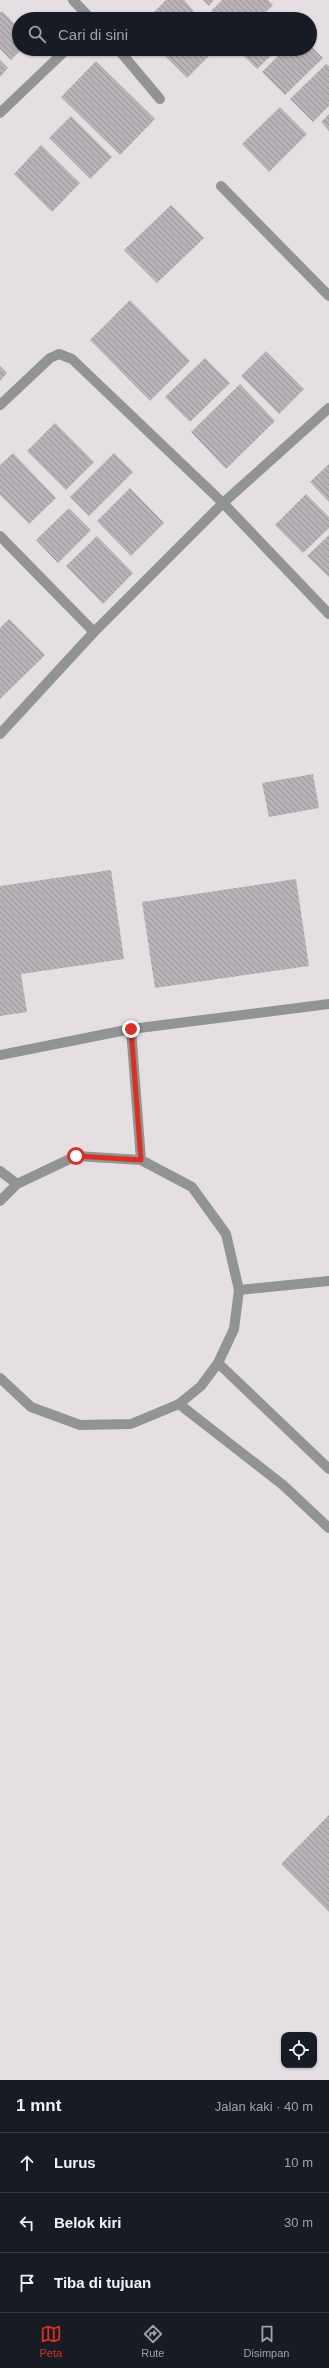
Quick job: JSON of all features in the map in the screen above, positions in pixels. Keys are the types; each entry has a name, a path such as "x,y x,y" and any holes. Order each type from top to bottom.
{"street":[{"path":"73,0 85,12"},
{"path":"0,112 59,56"},
{"path":"124,56 160,99"},
{"path":"221,186 329,296"},
{"path":"0,405 50,358 59,354 72,359 223,503 329,614"},
{"path":"0,734 94,632 223,503 329,408"},
{"path":"0,536 94,632"},
{"path":"0,1055 131,1029 329,1004"},
{"path":"131,1029 141,1160"},
{"path":"0,1201 17,1184 76,1156 141,1160 192,1188 196,1193 226,1234 239,1290 234,1328 218,1363 201,1386 179,1404 132,1424 80,1425 31,1407 0,1378"},
{"path":"0,1171 17,1184"},
{"path":"239,1290 329,1281"},
{"path":"218,1363 329,1469"},
{"path":"179,1404 284,1485 329,1528"}],"building":[{"path":"166,0 184,0 194,11 193,12 154,12"},
{"path":"203,0 214,0 209,6"},
{"path":"222,0 268,0 273,5 266,12 211,11"},
{"path":"2,11 12,21 12,56 15,56 11,60 0,49 0,13"},
{"path":"317,52 323,58 285,95 262,72 278,56 317,56"},
{"path":"165,56 209,56 187,78"},
{"path":"244,56 271,56 257,69"},
{"path":"0,60 8,68 0,77"},
{"path":"96,61 155,119 120,155 61,97"},
{"path":"326,64 329,66 329,106 313,122 290,99"},
{"path":"280,107 307,134 269,172 242,144"},
{"path":"329,114 329,131 321,122"},
{"path":"71,116 112,157 90,179 49,138"},
{"path":"41,145 80,183 52,212 14,174"},
{"path":"171,205 204,238 157,283 124,250"},
{"path":"130,300 190,361 150,401 90,340"},
{"path":"266,351 304,389 279,414 241,376"},
{"path":"205,358 230,383 190,422 165,397"},
{"path":"0,366 7,373 0,381"},
{"path":"240,384 275,421 226,469 191,432"},
{"path":"55,423 94,462 66,490 27,451"},
{"path":"13,453 56,498 29,524 0,495 0,465"},
{"path":"114,453 133,472 89,516 70,497"},
{"path":"329,464 329,502 310,482"},
{"path":"130,488 164,523 131,556 97,521"},
{"path":"306,494 329,517 329,528 303,553 275,525"},
{"path":"69,508 91,530 58,563 36,540"},
{"path":"329,535 329,577 307,556"},
{"path":"97,536 133,573 103,604 66,566"},
{"path":"9,619 45,655 0,699 0,628"},
{"path":"313,774 319,808 269,817 262,783"},
{"path":"111,870 124,959 21,974 27,1012 0,1016 0,886"},
{"path":"296,879 309,966 155,988 142,902"},
{"path":"329,1815 329,1912 281,1864"}],"route":[{"path":"76,1156 141,1160 131,1029"}]}
